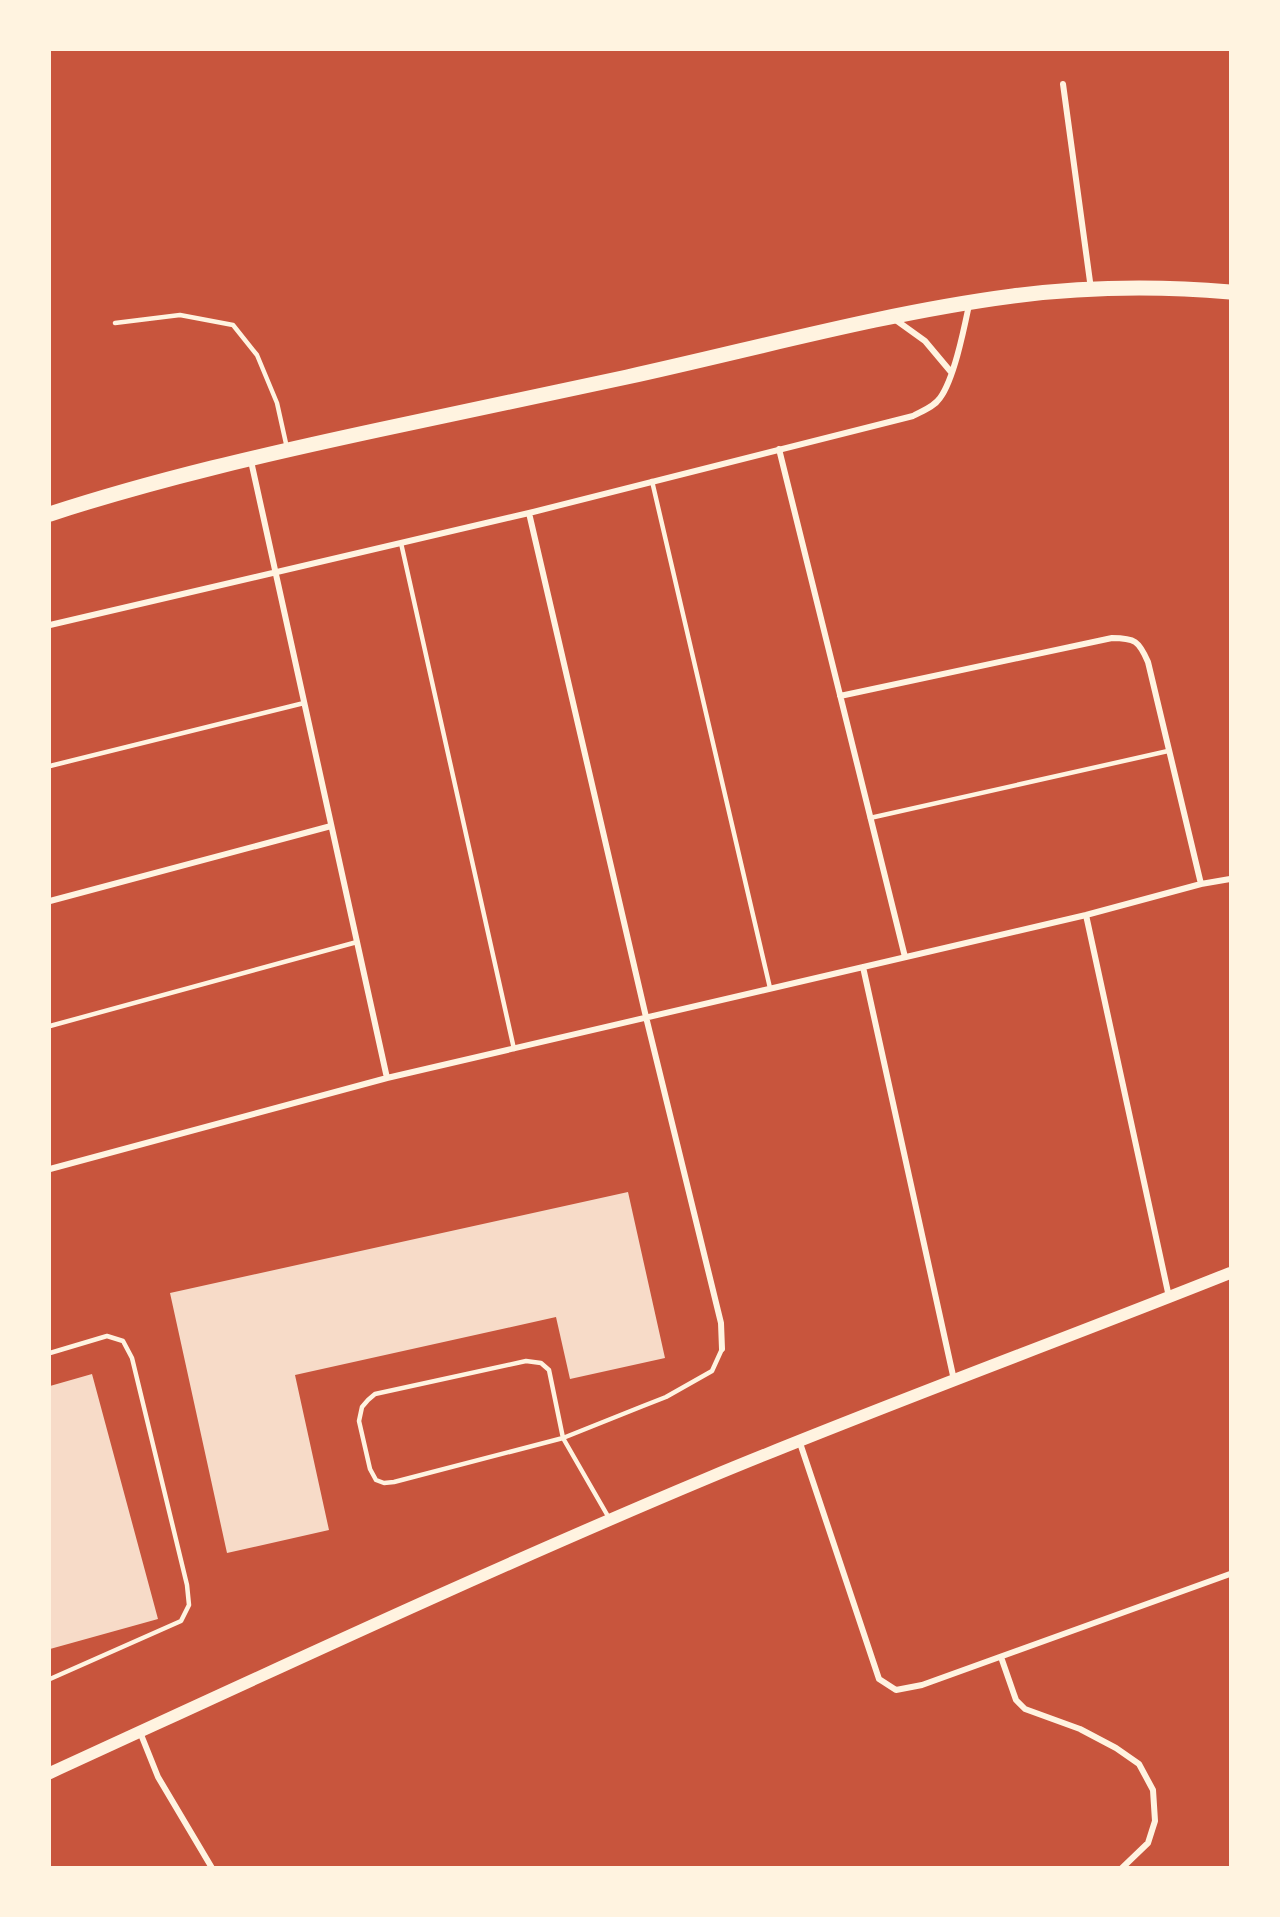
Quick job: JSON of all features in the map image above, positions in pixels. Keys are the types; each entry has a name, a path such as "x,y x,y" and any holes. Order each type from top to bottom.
{"main road":[{"path":"50,514 104,496 250,458 728,355 891,317 1014,296 1091,290 1195,289 1230,292"},
{"path":"50,1773 419,1604 799,1440 1230,1273"}],"street":[{"path":"1063,84 1091,290"},
{"path":"50,625 530,513 913,416 929,408 939,399 951,372 969,303"},
{"path":"891,317 925,341 951,372"},
{"path":"780,449 905,957"},
{"path":"250,458 387,1078"},
{"path":"530,513 646,1017 721,1323 722,1349"},
{"path":"840,696 1112,638 1130,638 1142,646 1148,662 1201,884"},
{"path":"50,902 331,826"},
{"path":"50,1169 387,1078 1086,915 1201,884 1230,879"},
{"path":"1086,915 1170,1297"},
{"path":"863,967 954,1381"},
{"path":"799,1440 879,1679 896,1690 922,1685 1230,1574"},
{"path":"1001,1657 1016,1700 1026,1709 1080,1729 1116,1748 1139,1764 1153,1790 1155,1821 1148,1842 1122,1868"},
{"path":"140,1732 159,1777 212,1868"}],"lane":[{"path":"115,323 180,315 233,325 257,355 277,404 287,450"},
{"path":"652,481 770,988"},
{"path":"401,543 514,1049"},
{"path":"50,766 304,703"},
{"path":"870,818 1168,751"},
{"path":"50,1026 357,942"},
{"path":"50,1353 107,1336 123,1341 132,1358 187,1585 189,1605 181,1621 50,1679"},
{"path":"610,1521 563,1438 549,1370 541,1363 526,1361 375,1394 362,1407 359,1421 370,1469 376,1480 384,1483 563,1438 658,1400 688,1385 712,1371 722,1349"}],"building":[{"path":"628,1192 665,1358 570,1379 556,1317 295,1375 329,1530 227,1553 170,1293"},
{"path":"92,1374 158,1619 50,1649 50,1386"}]}
